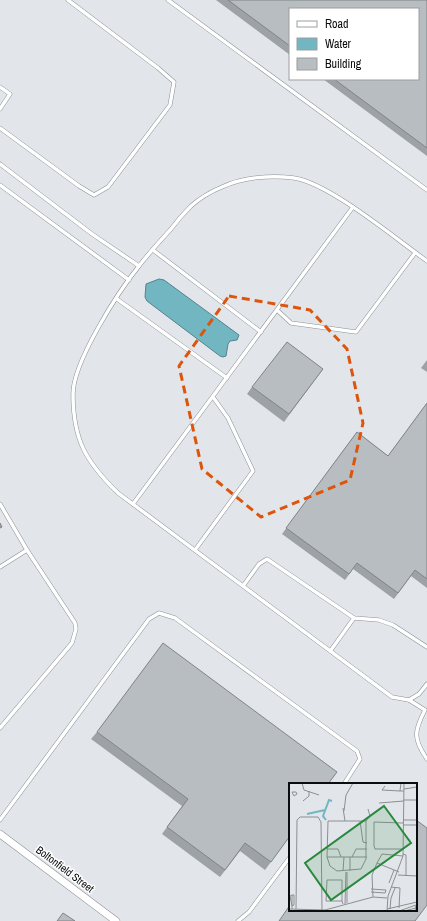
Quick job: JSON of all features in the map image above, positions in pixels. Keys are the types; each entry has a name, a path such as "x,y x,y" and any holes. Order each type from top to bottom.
{"street":[{"name":"Boltonfield Street","path":"0,834 116,921"}],"lane":[{"path":"0,128 79,186 94,195 108,187 170,105 174,82 158,68 68,0"},
{"path":"168,0 427,190"},
{"path":"0,87 10,94 0,109"},
{"path":"0,164 92,234 139,266"},
{"path":"427,261 353,207 315,184 295,178 265,176 222,186 192,205 139,266 117,298 80,362 73,393 76,431 84,452 99,475 118,493 331,650 392,697 409,700 425,710 416,733 418,746 427,759"},
{"path":"0,185 129,280"},
{"path":"133,504 353,207"},
{"path":"153,250 261,332"},
{"path":"277,310 291,323 356,332 415,252"},
{"path":"117,298 227,378"},
{"path":"195,550 253,471 228,418 213,396"},
{"path":"0,504 27,550 75,623 76,629 72,643 0,728"},
{"path":"0,567 27,550"},
{"path":"243,586 259,564 267,559 354,618 379,620 393,625 427,647"},
{"path":"0,820 149,619 159,613 175,618 357,751 360,759 345,783"},
{"path":"331,650 354,618"},
{"path":"409,700 419,694 427,684"},
{"path":"238,921 249,912 289,858"}],"highlighted area":[{"path":"229,296 310,310 347,349 363,423 350,480 261,517 202,469 179,366"}],"water":[{"path":"159,279 164,280 239,335 237,340 230,341 228,344 226,356 220,356 147,301 145,297 146,284"}],"building":[{"path":"228,0 427,0 427,148 335,80 419,80 419,8 289,8 289,45"},
{"path":"287,342 323,369 289,414 252,387"},
{"path":"427,403 427,579 415,570 398,593 357,563 349,574 286,528 357,432 388,456"},
{"path":"163,643 337,772 329,783 289,783 289,837 271,862 245,843 225,870 167,827 188,799 97,732"},
{"path":"417,821 427,828 427,905 415,921 279,921 289,906 289,911 417,911"},
{"path":"63,913 75,921 57,921"}]}
